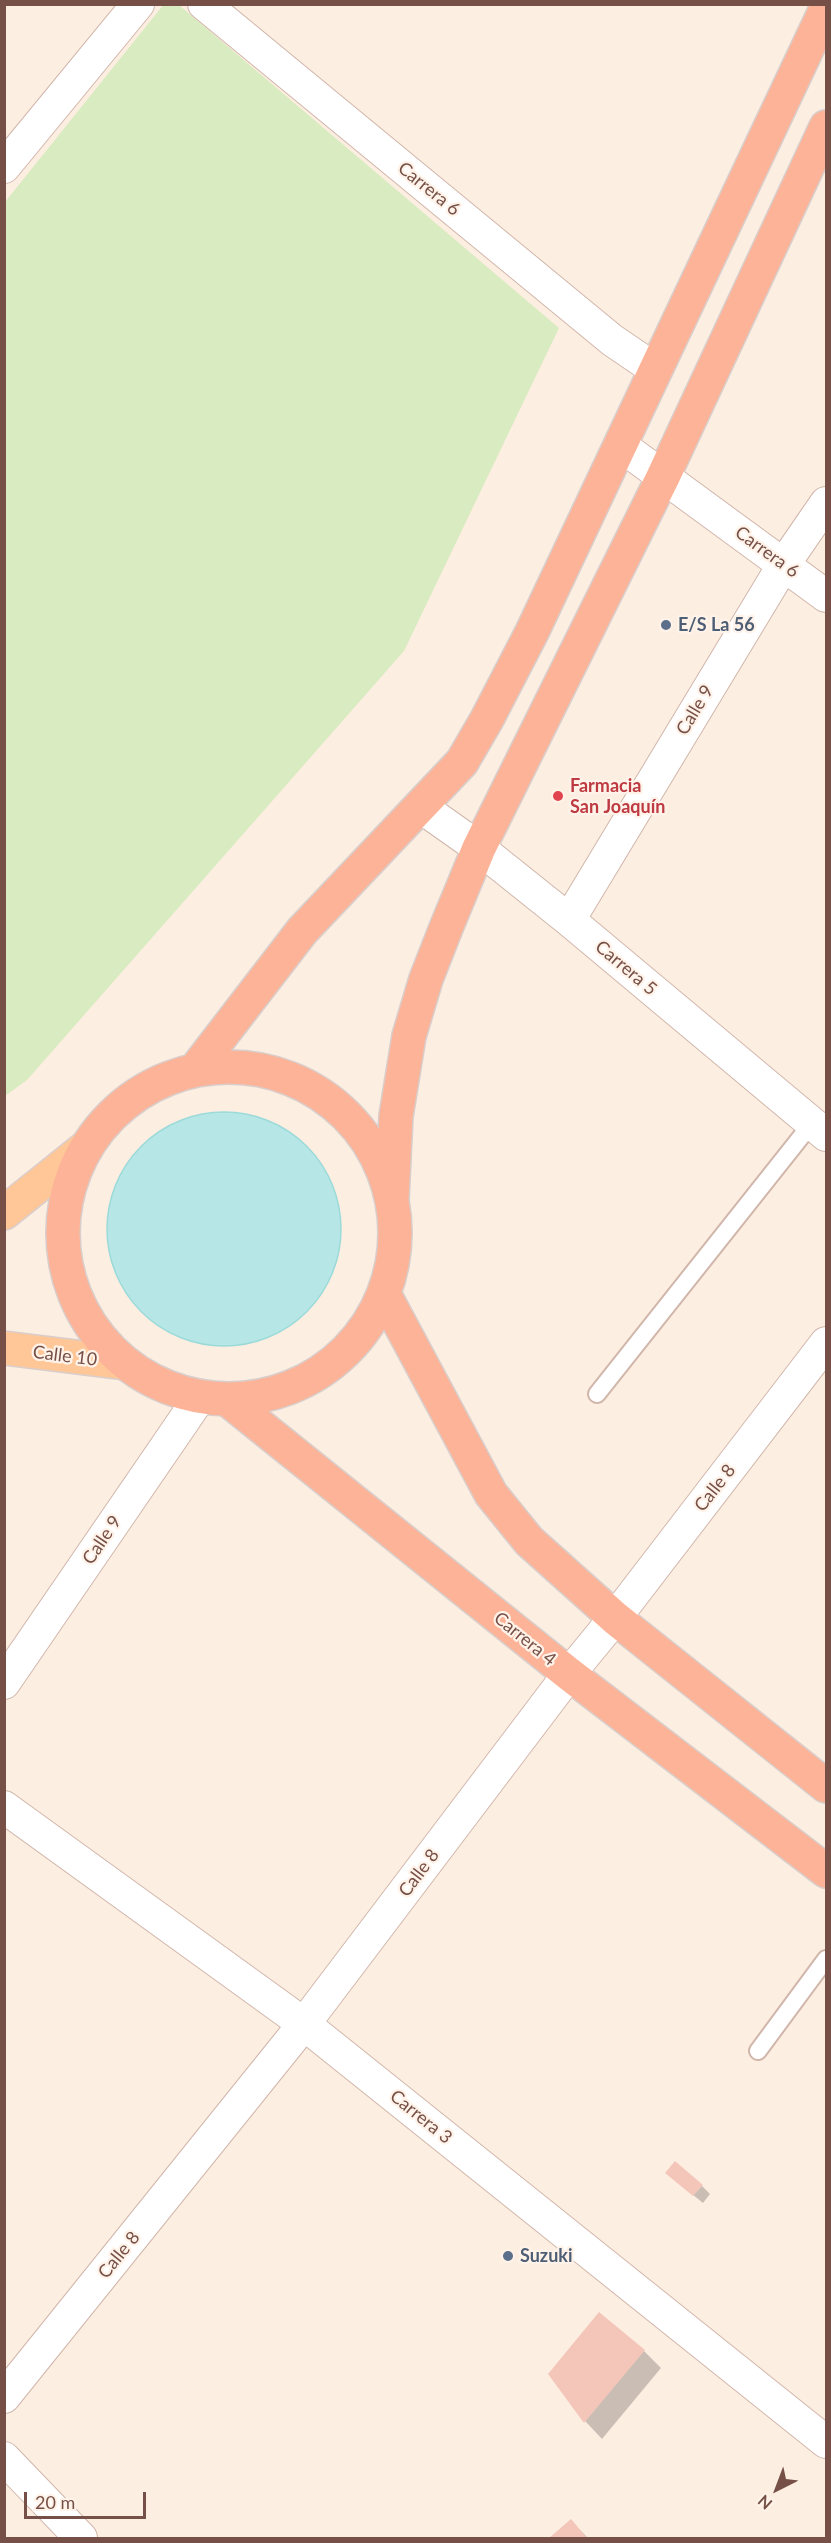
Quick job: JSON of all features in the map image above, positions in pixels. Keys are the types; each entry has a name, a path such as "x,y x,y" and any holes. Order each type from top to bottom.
{"highway":[{"path":"195,1070 302,931 462,762 488,718 532,632 821,12"},
{"path":"392,1199 374,1151 340,1110 297,1081 247,1068 195,1070 151,1085 113,1112 85,1148 66,1192 62,1239 71,1286 93,1329 125,1363 148,1379 174,1390 214,1399 278,1393 323,1371 359,1338 384,1294 395,1247 392,1199 396,1116 410,1036 426,979 479,848 663,477 826,127"},
{"path":"384,1294 491,1494 529,1541 615,1618 826,1786"},
{"name":"Carrera 4","path":"214,1399 826,1871"}],"main road":[{"path":"4,1213 85,1148"},
{"name":"Calle 10","path":"4,1348 125,1363"}],"street":[{"path":"4,167 138,4"},
{"name":"Carrera 6","path":"204,4 612,340 656,370"},
{"name":"Carrera 6","path":"620,445 826,596"},
{"name":"Calle 9","path":"569,920 784,564 826,503"},
{"name":"Carrera 5","path":"421,807 479,848 569,920 819,1129"},
{"name":"Calle 8","path":"4,2397 304,2024 568,1674 615,1618 826,1343"},
{"name":"Calle 9","path":"4,1683 214,1399"},
{"name":"Carrera 3","path":"4,1807 304,2024 826,2442"},
{"path":"4,2458 81,2538"}],"lane":[{"path":"597,1394 819,1129"},
{"path":"758,2051 826,1959"}],"green space":[{"path":"164,4 179,5 559,328 404,651 27,1080 5,1096 5,202"}],"water":[{"path":"213,1112 235,1112 269,1121 289,1131 307,1146 322,1164 332,1184 339,1206 341,1229 339,1252 332,1274 322,1294 307,1312 289,1327 258,1341 235,1346 213,1346 190,1341 159,1327 133,1303 126,1294 112,1263 107,1240 107,1218 112,1195 126,1164 150,1138 159,1131 190,1117"}],"building":[{"path":"675,2161 703,2185 693,2196 665,2173"},
{"path":"599,2312 645,2350 584,2423 548,2374"},
{"path":"571,2519 587,2538 549,2538"}],"place":[{"name":"E/S La 56","path":"666,625"},
{"name":"Farmacia San Joaquín","path":"558,796"},
{"name":"Suzuki","path":"508,2256"}]}
